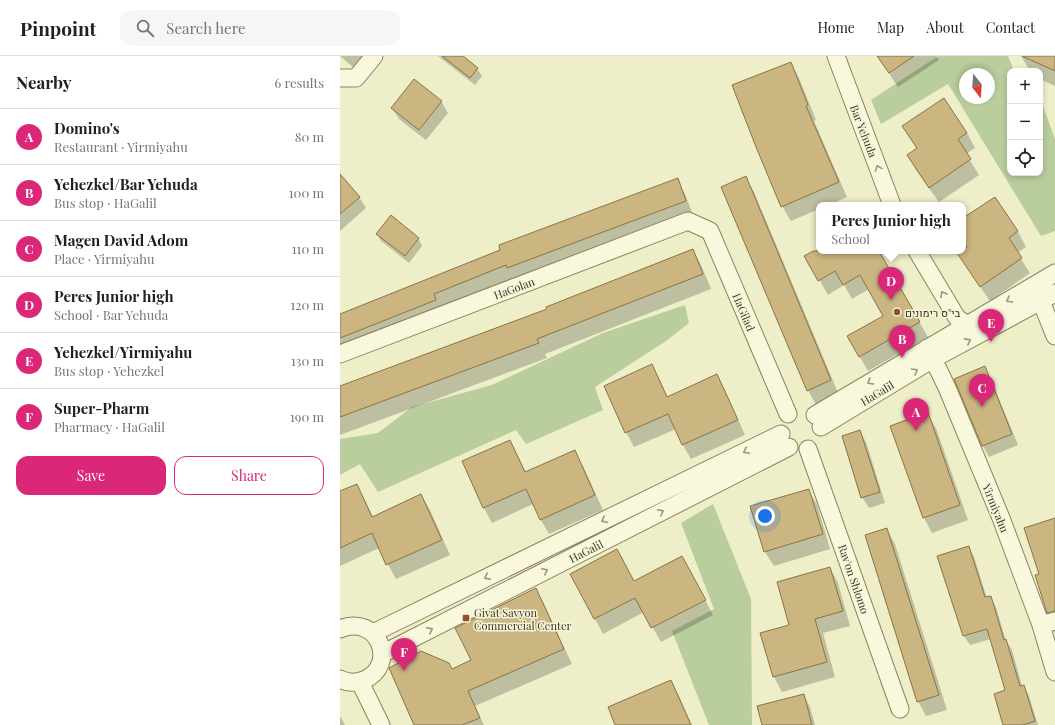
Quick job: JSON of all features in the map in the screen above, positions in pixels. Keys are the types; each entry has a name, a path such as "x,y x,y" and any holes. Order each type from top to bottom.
{"street":[{"path":"340,78 356,78 374,56"},
{"name":"Bar Yehuda","path":"836,56 891,202"},
{"name":"HaGolan","path":"340,354 688,221"},
{"name":"HaGilad","path":"688,221 710,231 788,414"},
{"path":"919,254 957,318 967,324"},
{"path":"930,354 967,324 1055,272"},
{"path":"1032,286 1041,301 1055,336"},
{"path":"930,354 1055,293"},
{"name":"HaGalil","path":"818,421 930,354"},
{"name":"Yirmiyahu","path":"930,354 948,390 1001,518 1048,623 1055,672"},
{"path":"804,410 810,412 818,421 821,434 814,446 808,449 795,450 785,440 782,423 784,418 793,411 804,410"},
{"name":"HaGalil","path":"372,632 785,440"},
{"name":"HaGalil","path":"382,654 785,440"},
{"name":"Rav'on Shlomo","path":"808,449 900,709"},
{"path":"340,629 354,626 364,628 372,632 380,644 382,654 379,666 369,678 360,682 351,682 340,679"},
{"path":"360,682 381,725"}],"green space":[{"path":"938,56 1008,56 1013,68 1007,68 1007,176 1043,176 1043,106 1055,139 1055,231 1041,236 960,104 995,104 995,68 959,68 959,102 948,84 881,124 871,100"},
{"path":"685,305 689,323 666,341 595,387 603,410 526,444 516,430 378,492 360,464 340,475 340,439 378,433 412,407 492,385 603,333"},
{"path":"713,504 751,599 752,725 709,725 672,631 714,609 681,523"}],"building":[{"path":"442,56 463,56 478,68 470,78"},
{"path":"877,56 914,56 889,73"},
{"path":"1022,56 1055,56 1055,71"},
{"path":"791,62 808,105 806,106 839,182 781,207 732,85"},
{"path":"414,79 442,101 419,130 391,108"},
{"path":"944,98 967,133 958,139 971,159 929,188 907,155 917,148 902,126"},
{"path":"340,174 360,197 340,214"},
{"path":"746,176 831,380 807,391 721,187"},
{"path":"678,178 686,201 507,268 506,265 434,294 436,300 340,338 340,314 500,250 499,245"},
{"path":"995,197 1018,231 1009,238 1022,258 980,287 958,254 966,254 966,216"},
{"path":"391,215 419,238 405,256 376,234"},
{"path":"693,249 703,274 537,339 539,343 340,417 340,386 547,309 546,307"},
{"path":"813,251 816,251 816,254 881,254 920,322 859,357 847,336 883,316 860,275 843,285 835,271 818,281 804,256"},
{"path":"652,364 667,397 717,374 738,420 682,445 668,414 625,433 604,386"},
{"path":"985,366 1012,434 982,446 954,379"},
{"path":"928,412 960,505 923,518 890,426"},
{"path":"860,430 880,492 861,498 842,436"},
{"path":"510,440 525,472 575,450 595,495 540,520 526,489 483,508 462,461"},
{"path":"357,484 372,517 421,494 442,540 386,565 372,533 340,548 340,491"},
{"path":"809,489 823,534 764,552 750,506"},
{"path":"1055,518 1055,611 1047,613 1035,575 1039,574 1024,528"},
{"path":"887,528 939,695 917,702 865,535"},
{"path":"969,546 985,597 991,596 1020,686 1024,685 1035,721 1023,725 1003,725 994,694 1005,690 987,629 963,636 937,556"},
{"path":"617,549 634,581 682,556 706,600 651,628 635,598 594,619 570,574"},
{"path":"830,567 843,611 815,619 827,662 773,677 760,633 789,625 777,582"},
{"path":"536,588 564,649 468,691 480,718 462,725 414,725 389,668 421,651 449,663 452,669 471,660 455,628"},
{"path":"671,680 691,725 615,725 608,707"},
{"path":"804,694 812,725 762,725 757,706"}],"place":[{"name":"Peres Junior high","path":"891,300"},
{"name":"בי\"ס רימונים","path":"897,312"},
{"name":"Yehezkel/Yirmiyahu","path":"991,342"},
{"name":"Yehezkel/Bar Yehuda","path":"902,358"},
{"name":"Magen David Adom","path":"982,407"},
{"name":"Domino's","path":"916,431"},
{"name":"Givat Savyon Commercial Center","path":"466,618"},
{"name":"Super-Pharm","path":"404,671"}]}
